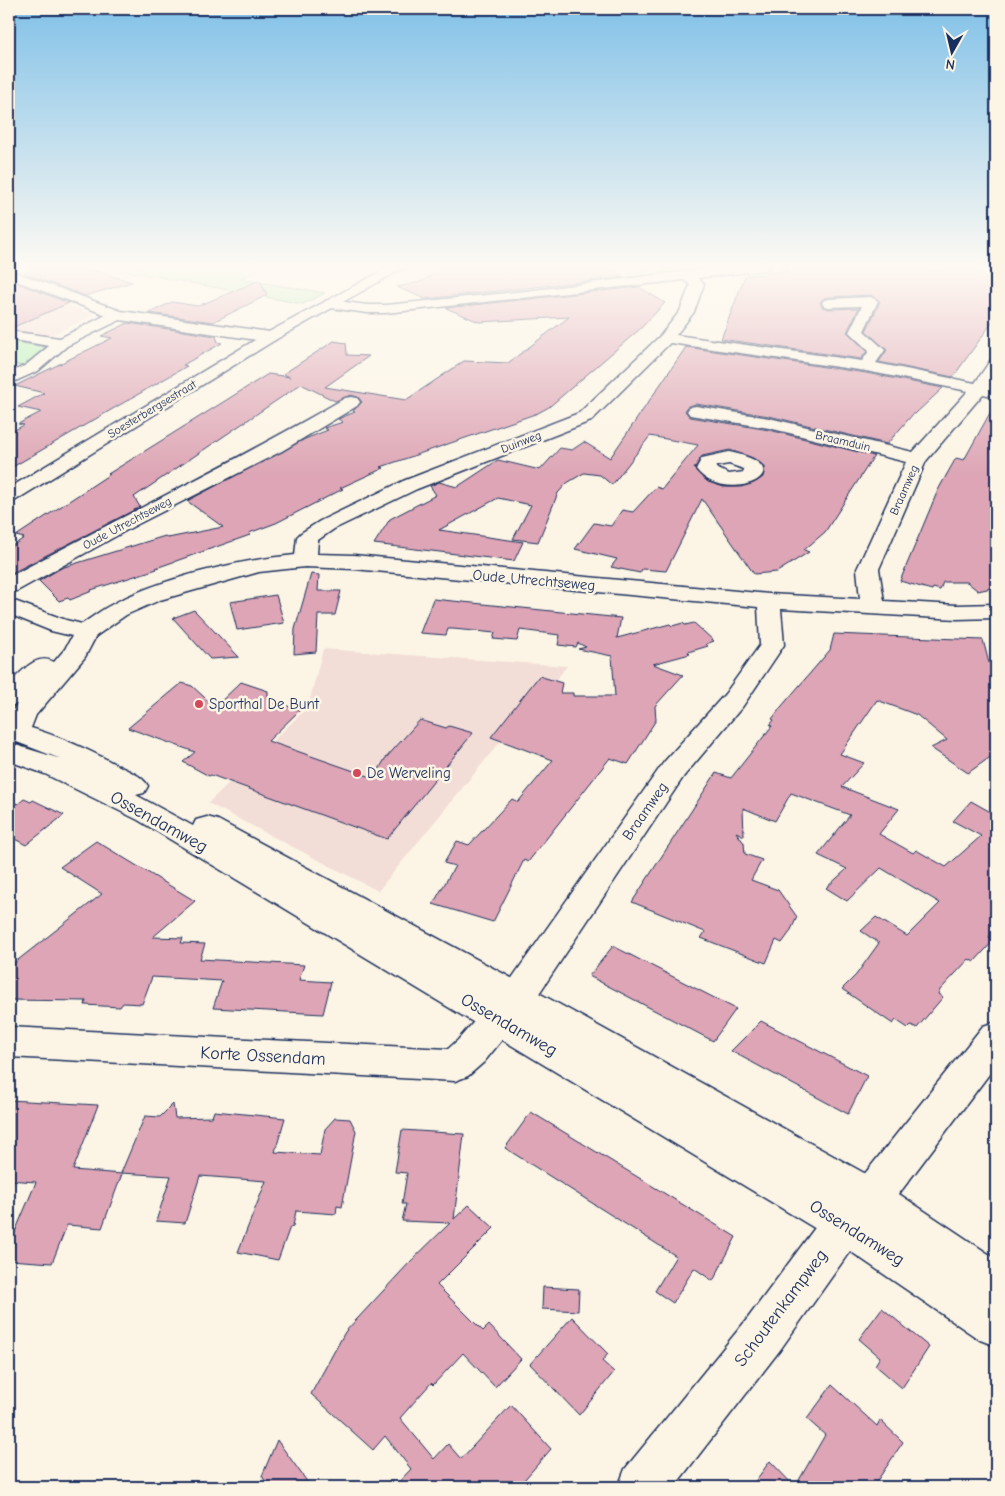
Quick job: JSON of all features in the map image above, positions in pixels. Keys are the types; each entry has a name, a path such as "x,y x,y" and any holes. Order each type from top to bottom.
{"street":[{"path":"14,336 62,344"},
{"path":"9,379 32,368 62,344 78,336"},
{"path":"262,336 270,337"},
{"path":"860,336 877,350 866,366"},
{"name":"Soesterbergsestraat","path":"9,496 270,337"},
{"path":"666,338 866,366 988,390"},
{"name":"Duinweg","path":"305,560 308,537 327,525 410,485 584,417 666,338"},
{"name":"Braamweg","path":"873,608 868,568 918,459 988,390 996,364"},
{"name":"Oude Utrechtseweg","path":"9,586 276,447 351,402"},
{"name":"Braamduin","path":"696,411 769,423 918,459"},
{"path":"737,459 769,423"},
{"name":"Oude Utrechtseweg","path":"9,698 63,649 118,610 152,595 196,581 258,565 305,560 354,562 482,576 769,601 958,612 996,611"},
{"name":"Braamweg","path":"507,1008 674,769 734,700 772,645 769,601"},
{"path":"9,606 59,626 86,632"},
{"name":"Oude Utrechtseweg","path":"12,738 23,713 76,652 86,632"},
{"name":"Ossendamweg","path":"12,738 55,767 148,813 507,1008 858,1211 996,1285"},
{"name":"Korte Ossendam","path":"9,1042 172,1052 455,1065 471,1051 507,1008"},
{"name":"Schoutenkampweg","path":"643,1487 764,1334 835,1236 858,1211 996,1037"},
{"name":"Ossendamweg","path":"858,1211 996,1324"}],"shaded area":[{"name":"De Werveling","path":"323,649 567,666 549,689 536,698 378,891 208,803 308,707"}],"green space":[{"path":"9,341 45,347 26,367 9,363"}],"building":[{"path":"101,336 215,336 218,342 222,343 183,365 187,366 9,469 9,433 24,425 18,424 41,412 18,407 44,393 15,386 112,338"},
{"path":"544,336 632,336 549,407 538,413 381,467 384,468 340,488 343,489 276,523 249,533 250,535 157,569 91,590 70,600 68,598 59,601 39,581 61,568 165,536 168,538 223,527 187,501 305,439 328,430 324,428 343,422 338,419 355,412 353,411 362,402 358,397 351,395 335,401 301,384 134,497 140,507 9,573 9,548 24,538 16,536 110,474 108,474 268,374 290,377 283,374 334,341 346,343 347,355 369,356 325,387 406,400 464,361 508,363"},
{"path":"722,336 851,336 867,351 861,359 721,339"},
{"path":"871,336 983,336 953,377 879,362 887,350"},
{"path":"686,347 866,373 943,388 913,414 887,444 769,416 696,404 688,406 685,411 690,417 769,430 874,456 825,532 804,550 809,552 777,572 754,574 702,499 666,571 642,569 640,573 611,567 617,559 575,549 594,523 611,526 622,510 633,512 656,487 662,489 698,445 650,436 612,485 600,475 584,473 567,483 558,493 538,542 513,539 531,505 498,498 439,530 523,542 514,561 374,544 390,519 436,495 430,486 439,482 457,487 498,460 540,470 560,448 572,450 584,442 610,458","holes":["730,450 753,458 764,466 763,477 754,483 741,487 724,487 708,482 694,469 702,456"]},
{"path":"996,402 996,587 978,591 967,582 943,582 940,590 933,588 932,590 900,581 938,490 956,458 964,460"},
{"path":"311,574 319,575 318,591 341,591 335,615 318,615 316,652 294,654 295,629"},
{"path":"276,595 284,623 237,630 230,602"},
{"path":"433,599 621,618 617,638 670,624 672,626 694,623 714,641 706,644 708,646 688,652 690,654 653,664 683,675 655,706 656,720 628,764 610,758 528,862 524,860 493,922 433,904 455,866 444,863 457,841 469,845 512,799 518,802 553,760 491,737 539,676 562,683 560,693 573,693 573,696 615,696 612,656 578,649 586,647 578,643 576,647 558,645 560,635 520,630 517,641 493,639 495,633 453,629 448,629 446,635 420,633"},
{"path":"194,610 239,657 210,659 173,618"},
{"path":"834,634 983,640 989,663 996,664 996,753 968,773 931,748 947,740 917,715 877,700 840,754 864,763 842,787 899,809 879,834 913,853 916,850 946,867 981,836 953,821 971,801 996,815 996,928 989,937 994,940 974,962 969,959 940,990 938,994 943,997 917,1028 911,1025 908,1028 896,1020 893,1024 842,989 856,975 879,943 861,931 876,917 907,936 940,903 881,868 847,901 826,888 847,869 818,855 850,815 791,793 775,821 743,808 744,836 736,832 744,843 745,854 762,860 751,880 778,890 797,917 782,943 776,940 766,963 701,938 705,932 632,902 716,773 731,778 772,726 770,725 774,720 772,719 781,707 830,650"},
{"path":"241,682 268,691 268,700 300,710 268,741 374,778 385,759 420,720 446,728 449,726 473,733 387,839 211,775 209,776 183,762 195,752 128,728 182,683 192,686 215,707"},
{"path":"24,799 31,802 33,800 64,815 26,845 9,836 9,800 18,804"},
{"path":"96,841 195,901 153,937 183,938 181,943 205,944 200,959 304,965 299,980 331,982 323,1014 213,1008 222,981 152,977 142,1004 123,1003 120,1007 85,1005 86,1001 9,1000 9,967 102,894 60,867"},
{"path":"613,946 736,1009 713,1041 589,976"},
{"path":"761,1021 867,1076 848,1114 731,1051"},
{"path":"9,1100 98,1105 73,1170 122,1174 102,1228 67,1225 52,1263 9,1260 9,1246 36,1182 9,1180"},
{"path":"173,1104 175,1118 212,1117 214,1111 285,1118 275,1152 320,1155 325,1129 335,1118 350,1119 356,1131 342,1207 337,1206 336,1214 296,1211 293,1226 290,1227 278,1260 238,1252 266,1181 200,1176 185,1223 156,1221 171,1176 121,1173 145,1116 160,1117"},
{"path":"531,1112 736,1237 713,1281 694,1268 673,1303 655,1291 676,1256 505,1148"},
{"path":"402,1130 464,1134 454,1219 469,1205 494,1228 437,1285 483,1331 489,1325 521,1359 495,1387 463,1353 433,1385 431,1383 400,1418 434,1459 448,1444 461,1459 511,1405 551,1449 518,1487 394,1487 411,1469 385,1436 373,1450 311,1394 345,1332 410,1262 450,1223 402,1221 406,1204 402,1204 407,1173 395,1172"},
{"path":"543,1287 579,1289 578,1311 542,1309"},
{"path":"882,1308 929,1347 902,1388 875,1365 880,1357 859,1339"},
{"path":"572,1317 608,1354 602,1361 614,1372 579,1415 530,1364"},
{"path":"832,1385 877,1426 880,1420 903,1442 873,1487 795,1487 825,1435 807,1419"},
{"path":"277,1440 311,1487 269,1487 262,1476"},
{"path":"770,1461 795,1487 751,1487"}],"place":[{"name":"Sporthal De Bunt","path":"199,704"},
{"name":"De Werveling","path":"357,773"}]}
